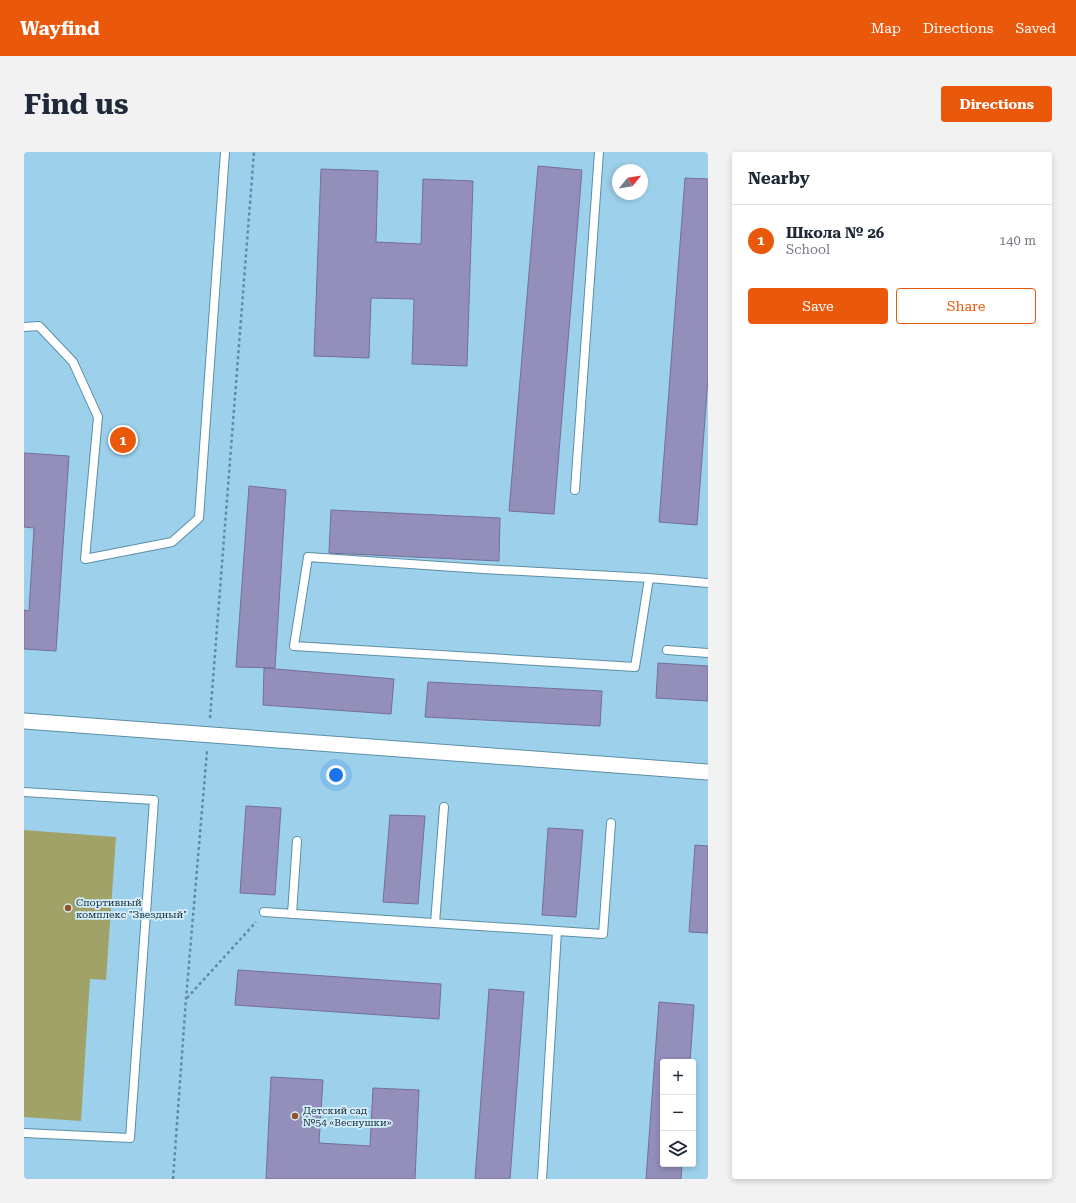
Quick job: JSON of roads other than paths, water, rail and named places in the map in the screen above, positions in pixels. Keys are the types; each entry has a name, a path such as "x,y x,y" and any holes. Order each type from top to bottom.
{"street":[{"path":"24,721 708,772"}],"lane":[{"path":"24,327 39,326 73,362 98,417 85,559 172,542 199,518 225,152"},
{"path":"575,490 599,152"},
{"path":"649,578 636,667 294,646 308,557 491,570 649,578 708,583"},
{"path":"667,650 708,653"},
{"path":"24,792 154,800 130,1138 24,1133"},
{"path":"435,923 444,808"},
{"path":"264,912 603,934 611,823"},
{"path":"292,914 297,841"},
{"path":"542,1179 558,931"}],"place":[{"name":"Школа № 26","path":"123,440"},
{"name":"Спортивный комплекс \"Звездный\"","path":"68,908"},
{"name":"Детский сад №54 «Веснушки»","path":"295,1116"}]}
